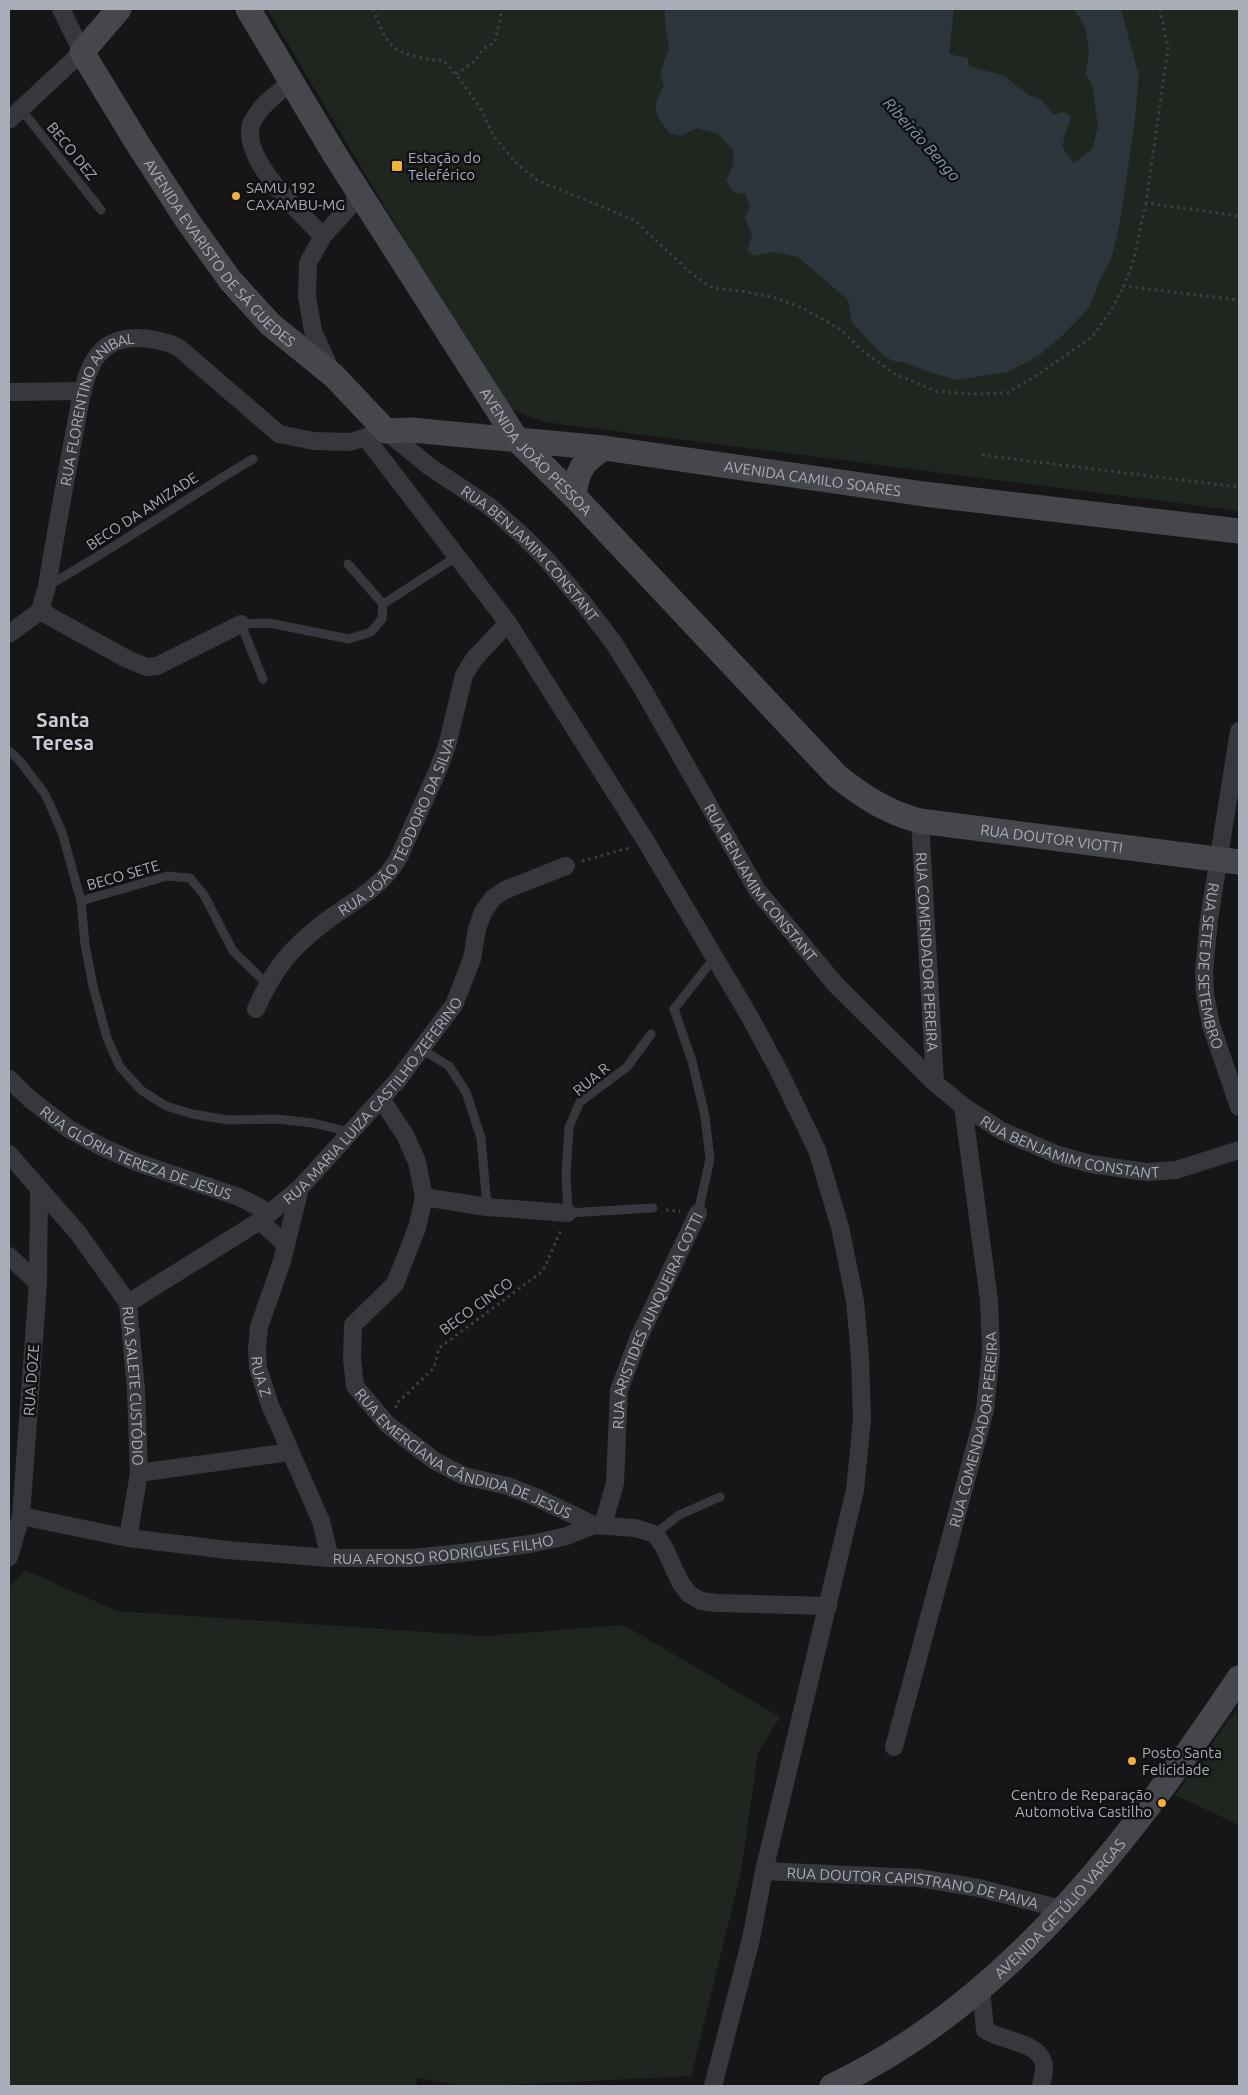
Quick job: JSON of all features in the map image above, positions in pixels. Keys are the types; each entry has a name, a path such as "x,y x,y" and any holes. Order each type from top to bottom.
{"street":[{"path":"61,9 82,52"},
{"path":"15,114 82,52 119,9"},
{"name":"AVENIDA JOÃO PESSOA","path":"248,9 360,195 517,440 574,496 837,776 869,800"},
{"name":"AVENIDA JOÃO PESSOA","path":"261,9 270,48"},
{"name":"AVENIDA EVARISTO DE SÁ GUEDES","path":"82,52 187,220 230,280 270,324 334,376 376,434"},
{"path":"291,82 266,103 252,121 250,137 257,157 281,194 323,236"},
{"path":"334,376 313,331 307,297 308,263 323,236 360,195"},
{"name":"RUA FLORENTINO ANIBAL","path":"40,612 47,586 83,391 95,359 109,346 123,339 140,337 161,340 178,347 203,366 242,404 279,434 314,441 350,442 376,434"},
{"path":"9,392 83,391"},
{"name":"AVENIDA CAMILO SOARES","path":"376,434 411,430 604,448 924,494 1239,531"},
{"path":"376,434 456,557 508,623 647,842 756,1027 817,1150 840,1227 854,1302 860,1357 862,1420 856,1490 764,1871 751,1939 713,2086"},
{"name":"RUA BENJAMIM CONSTANT","path":"376,434 489,506 522,535 553,568 613,642 645,693 758,890 836,985 935,1083 963,1106 1002,1131 1058,1155 1114,1168 1146,1172 1176,1170 1239,1150"},
{"path":"574,496 576,477 581,468 590,457 604,448"},
{"path":"9,634 40,612 126,659 147,667 157,666 242,624"},
{"name":"RUA JOÃO TEODORO DA SILVA","path":"256,1009 267,984 282,960 303,939 377,886 390,873 437,772 453,723 464,676 474,659 508,623"},
{"name":"RUA SETE DE SETEMBRO","path":"1239,731 1229,860 1209,919 1204,971 1205,994 1211,1025 1239,1106"},
{"name":"RUA DOUTOR VIOTTI","path":"869,800 896,815 920,821 1229,860"},
{"name":"RUA COMENDADOR PEREIRA","path":"920,821 935,1083"},
{"name":"RUA MARIA LUIZA CASTILHO ZEFERINO","path":"128,1303 265,1217 300,1188 350,1132 382,1100 454,1005 472,959 477,929 483,912 493,898 505,890 566,866"},
{"name":"RUA GLÓRIA TEREZA DE JESUS","path":"9,1079 31,1100 69,1129 102,1147 136,1162 239,1197 265,1217 286,1245"},
{"name":"RUA EMERCÍANA CÂNDIDA DE JESUS","path":"382,1100 405,1135 416,1162 424,1197 417,1228 395,1284 353,1325 352,1359 355,1386 387,1424 435,1461 464,1476 508,1486 598,1525"},
{"name":"RUA COMENDADOR PEREIRA","path":"894,1748 985,1410 991,1352 988,1300 963,1106"},
{"name":"RUA SALETE CUSTÓDIO","path":"9,1154 78,1233 128,1303 136,1390 139,1473 128,1538"},
{"name":"RUA Z","path":"300,1188 277,1279 259,1326 258,1368 270,1405 321,1521 330,1558"},
{"name":"RUA DOZE","path":"9,1557 21,1516 38,1283 40,1189"},
{"path":"424,1197 487,1207 568,1213"},
{"name":"RUA ARISTIDES JUNQUEIRA COTTI","path":"598,1525 615,1484 619,1390 639,1337 698,1213"},
{"path":"9,1256 38,1283"},
{"path":"139,1473 290,1452"},
{"name":"RUA AFONSO RODRIGUES FILHO","path":"21,1516 128,1538 228,1550 330,1558 412,1558 470,1552 530,1544 567,1536 598,1525 635,1528 655,1534"},
{"path":"655,1534 664,1547 680,1582 689,1594 701,1601 828,1606"},
{"name":"AVENIDA GETÚLIO VARGAS","path":"832,2086 913,2040 981,1988 1033,1942 1111,1854 1212,1718 1239,1678"},
{"name":"RUA DOUTOR CAPISTRANO DE PAIVA","path":"764,1871 919,1878 979,1888 1061,1909"},
{"path":"981,1988 985,2030 994,2036 1032,2048 1041,2056 1044,2067 1040,2086"}],"lane":[{"name":"BECO DEZ","path":"15,114 101,210"},
{"name":"BECO DA AMIZADE","path":"47,586 86,565 200,490 253,459"},
{"path":"383,604 456,557"},
{"path":"263,679 242,624 269,623 348,640 372,632 382,619 383,604 348,564"},
{"path":"9,751 19,760 45,794 62,832 81,901 85,944 94,986 108,1038 120,1067 141,1090 166,1106 192,1114 228,1120 276,1120 313,1123 350,1132"},
{"name":"BECO SETE","path":"81,901 167,876 190,878 204,895 233,951 267,984"},
{"name":"RUA ARISTIDES JUNQUEIRA COTTI","path":"698,1213 710,1159 705,1116 692,1061 674,1009 715,957"},
{"name":"RUA R","path":"568,1213 566,1174 569,1126 580,1102 627,1067 651,1034"},
{"path":"421,1049 448,1066 466,1092 481,1138 487,1207"},
{"path":"568,1213 652,1208"},
{"path":"655,1534 679,1515 720,1497"}],"path":[{"path":"373,9 381,29 394,47 424,59 444,61 479,106 495,138 518,165 537,180 634,220 692,274 713,288 776,298 803,308 840,329 863,351 895,374 936,391 971,394 1007,393 1044,371 1092,337 1111,310 1124,286 1134,262 1146,203 1168,48 1160,9"},
{"path":"456,74 475,61 483,49 496,42 502,9"},
{"path":"1146,203 1239,216"},
{"path":"1124,286 1239,300"},
{"path":"982,456 1239,487"},
{"path":"566,866 647,842"},
{"path":"652,1208 698,1213"},
{"name":"BECO CINCO","path":"406,1440 395,1420 396,1404 434,1368 438,1348 543,1271 568,1213"}],"shaded area":[{"path":"267,9 1239,9 1239,511 544,422 504,407"},
{"path":"25,1570 117,1611 485,1636 624,1625 780,1717 758,1753 741,1872 691,2076 486,2086 464,2086 418,2078 416,2086 9,2086 9,1588"},
{"path":"1237,1709 1239,1747 1239,1825 1175,1795"}],"water":[{"name":"Ribeirão Bengo","path":"665,9 954,9 949,54 968,58 969,66 1004,76 1030,96 1040,99 1054,115 1062,112 1071,115 1062,147 1074,163 1092,149 1098,127 1092,85 1086,75 1089,50 1085,27 1074,9 1121,9 1139,76 1134,128 1119,227 1111,260 1100,280 1089,308 1041,354 1008,372 956,380 907,363 893,361 884,356 852,323 848,300 798,257 773,252 754,256 747,251 752,235 745,218 750,206 745,194 733,192 726,180 733,165 733,150 718,134 697,128 682,136 669,133 660,120 657,115 656,105 664,86 660,74 669,48"}],"place":[{"name":"Estação do Teleférico","path":"397,166"},
{"name":"SAMU 192 CAXAMBU-MG","path":"236,196"},
{"name":"Posto Santa Felicidade","path":"1132,1761"},
{"name":"Centro de Reparação Automotiva Castilho","path":"1162,1803"}],"district":[{"name":"Santa Teresa","path":"63,730"}]}
